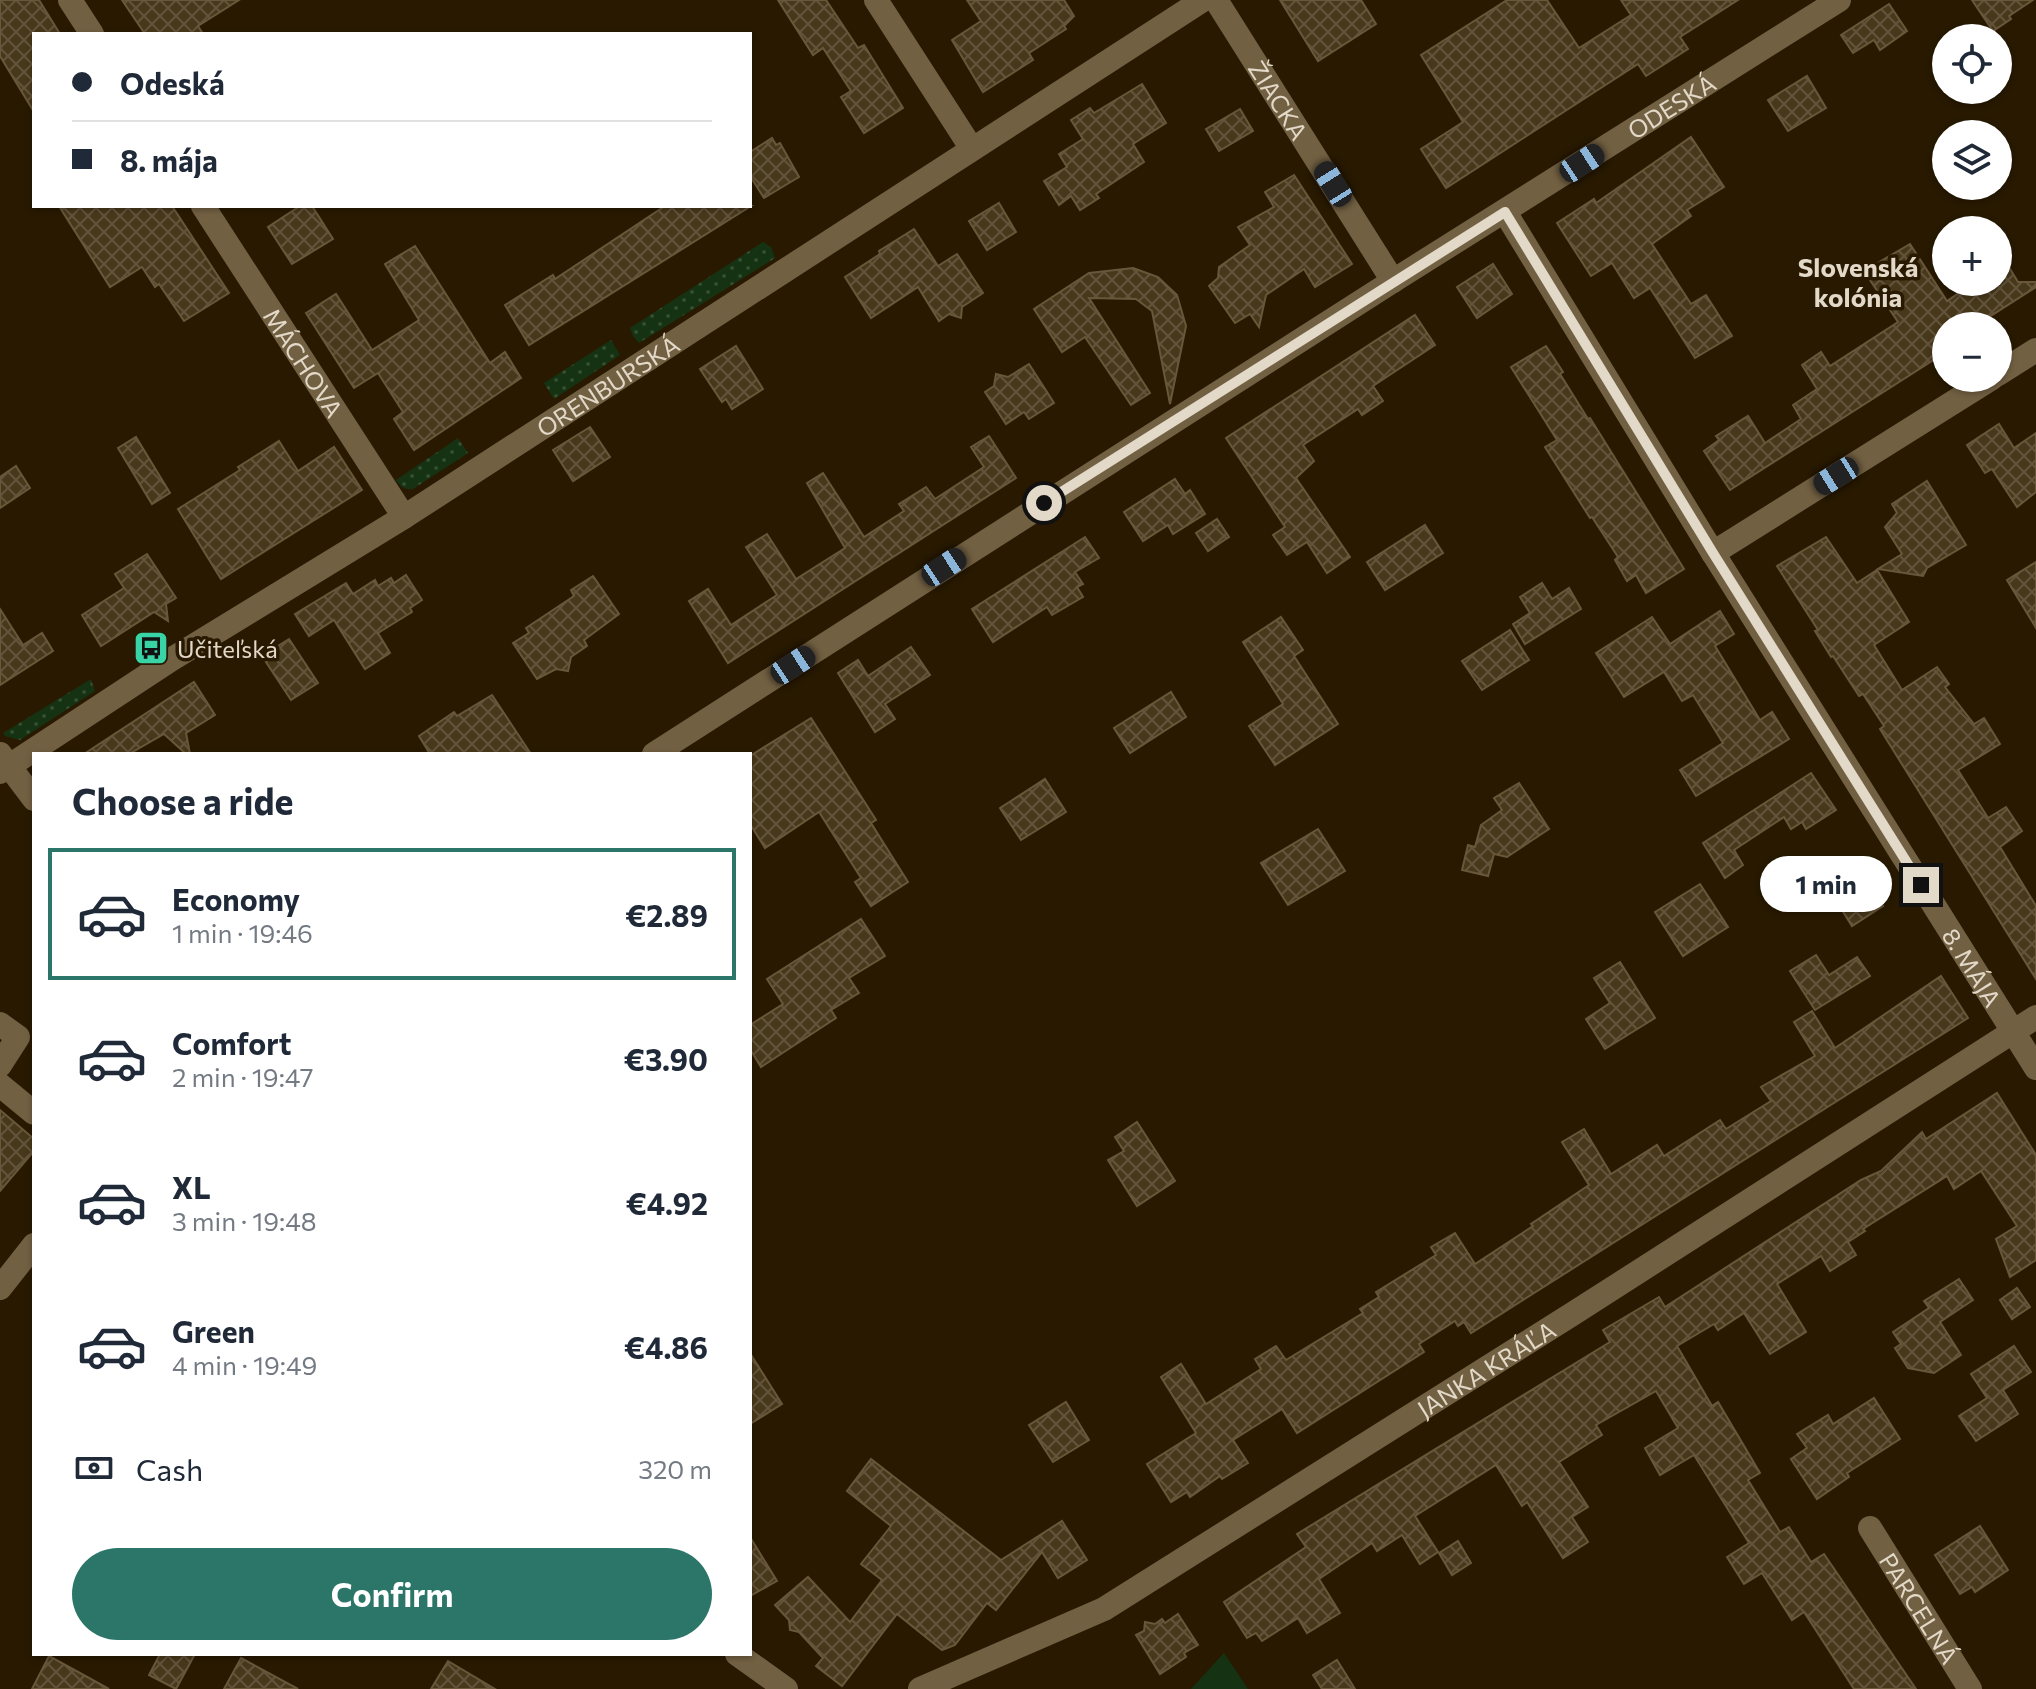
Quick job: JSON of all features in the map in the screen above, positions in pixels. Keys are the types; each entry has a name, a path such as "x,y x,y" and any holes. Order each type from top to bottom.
{"street":[{"path":"70,0 91,32"},
{"path":"876,0 972,149"},
{"name":"ORENBURSKÁ","path":"3,764 404,517 1203,0"},
{"name":"ŽIACKA","path":"1216,0 1393,281"},
{"name":"ODESKÁ","path":"657,752 1839,0"},
{"name":"MÁCHOVA","path":"204,208 404,517"},
{"name":"8. MÁJA","path":"1505,212 1713,553 2036,1068"},
{"path":"2012,365 2036,350"},
{"path":"1713,553 1970,392"},
{"path":"3,764 32,797"},
{"name":"JANKA KRÁĽA","path":"920,1689 1104,1609 2036,1017"},
{"path":"0,1024 18,1037 0,1065"},
{"path":"0,1085 32,1111"},
{"path":"0,1288 32,1248"},
{"name":"PARCELNÁ","path":"1870,1528 1970,1689"},
{"path":"740,1656 786,1689"}],"green space":[{"path":"763,242 771,247 775,258 639,343 633,336 630,328"},
{"path":"611,340 620,355 554,399 544,383"},
{"path":"458,438 468,453 413,489 403,488 396,480"},
{"path":"91,679 95,691 20,740 3,733"},
{"path":"1224,1653 1248,1689 1191,1689"}],"building":[{"path":"0,0 39,0 59,32 32,32 32,109 0,56"},
{"path":"122,0 239,0 198,26 202,32 144,32"},
{"path":"778,0 826,0 858,48 864,45 903,108 864,133 841,97 851,91 823,48 813,55"},
{"path":"967,0 1064,0 1074,16 1064,26 1066,29 1029,53 1033,60 983,92 952,40 981,21"},
{"path":"1280,0 1361,0 1376,24 1318,61"},
{"path":"1507,0 1547,0 1579,48 1631,15 1621,0 1738,0 1680,37 1688,49 1646,76 1638,64 1446,188 1421,149 1463,122 1421,55"},
{"path":"1972,0 2033,0 2009,16 2011,19 2004,24 1988,24"},
{"path":"1889,4 1907,31 1880,50 1874,40 1853,53 1841,35"},
{"path":"1807,76 1826,108 1788,131 1768,100"},
{"path":"1142,84 1166,123 1133,144 1144,162 1096,194 1099,198 1080,210 1071,196 1059,205 1044,181 1067,167 1059,154 1083,139 1071,120 1090,108 1094,113"},
{"path":"1240,109 1253,131 1219,151 1206,129"},
{"path":"1691,137 1724,187 1687,210 1691,216 1652,244 1691,304 1706,295 1732,336 1695,358 1650,288 1634,298 1612,263 1591,276 1557,223 1594,199 1596,203"},
{"path":"772,138 776,145 780,143 799,177 764,198 752,179 752,151"},
{"path":"1294,175 1352,264 1315,287 1304,269 1266,295 1259,327 1250,314 1235,323 1209,286 1218,278 1219,267 1250,245 1238,227 1274,207 1265,192"},
{"path":"999,203 1016,232 987,250 969,221"},
{"path":"60,208 173,208 229,293 184,321 159,284 155,287 142,267 110,287"},
{"path":"297,208 313,208 333,239 292,264 268,227"},
{"path":"662,208 748,208 529,345 505,305 553,275 555,279"},
{"path":"914,229 938,266 957,254 983,293 962,307 961,318 949,314 939,321 918,287 871,318 845,277"},
{"path":"1910,244 1932,278 1932,296 1944,296 1947,301 1954,296 2012,296 2012,272 2018,282 2036,282 2036,287 1997,312 1932,312 1932,361 1730,490 1704,451 1719,440 1716,436 1748,416 1765,443 1801,419 1793,405 1817,389 1802,365 1821,352 1830,366 1898,322 1864,271"},
{"path":"415,246 490,363 505,352 521,378 414,450 394,419 403,412 378,373 354,388 306,313 336,294 372,350 419,320 385,264"},
{"path":"1493,264 1512,294 1477,318 1457,287"},
{"path":"1133,268 1158,277 1177,295 1186,326 1170,404 1152,311 1136,299 1089,298 1150,393 1131,405 1085,337 1062,352 1034,309 1089,273"},
{"path":"1415,315 1435,345 1373,386 1383,401 1362,415 1358,409 1303,445 1314,461 1296,478 1350,557 1327,573 1307,542 1287,555 1273,535 1285,527 1226,438"},
{"path":"736,346 763,389 732,409 726,399 722,402 700,369"},
{"path":"1546,346 1563,372 1560,374 1684,569 1646,593 1636,575 1627,581 1615,560 1618,557 1545,447 1557,440 1511,367"},
{"path":"1029,364 1054,403 1029,419 1024,412 1006,424 985,392 994,386 996,374 1008,377"},
{"path":"1999,424 2014,448 2036,433 2036,492 2017,507 1992,469 1985,473 1967,445"},
{"path":"590,427 610,457 573,481 553,450"},
{"path":"989,436 1016,478 728,663 689,601 708,589 731,625 777,595 746,547 767,534 796,579 845,548 807,483 823,473 864,537 904,511 899,504 926,487 935,499 984,467 971,447"},
{"path":"136,437 170,493 152,504 118,448"},
{"path":"279,441 298,471 334,447 362,490 221,579 178,509"},
{"path":"16,466 30,488 0,508 0,477"},
{"path":"1175,479 1185,494 1190,490 1205,514 1173,534 1168,525 1143,541 1124,512"},
{"path":"1927,481 1966,545 1927,568 1923,576 1878,569 1902,554 1885,527 1897,513 1892,504"},
{"path":"1217,519 1229,537 1208,551 1196,533"},
{"path":"1425,525 1443,553 1385,590 1367,562"},
{"path":"1085,537 1099,558 1075,572 1083,584 1077,587 1083,597 1052,615 1047,607 993,642 972,609"},
{"path":"1826,537 1857,583 1877,570 1909,622 1874,645 1902,690 1937,667 1949,684 1945,687 1974,724 1984,718 2000,744 1958,770 1988,818 2006,807 2022,831 2000,847 2036,906 2036,979 1880,729 1884,726 1863,694 1859,696 1831,657 1815,631 1818,630 1777,566"},
{"path":"147,554 176,598 166,604 168,621 154,612 101,646 82,615 124,588 115,574"},
{"path":"2036,562 2036,628 2007,580"},
{"path":"406,575 422,600 410,608 412,612 378,633 390,653 365,669 334,620 309,636 295,614 346,583 353,594 375,580 378,586 391,578 394,583"},
{"path":"593,576 619,614 584,640 587,646 571,657 568,671 556,669 537,679 513,643 529,633 526,628 574,596 571,590"},
{"path":"1542,583 1552,599 1569,588 1581,609 1525,644 1513,624 1530,613 1520,597"},
{"path":"0,609 23,645 42,633 53,651 0,685"},
{"path":"1720,611 1734,634 1715,646 1760,720 1772,712 1789,739 1696,796 1680,770 1723,743 1693,695 1682,701 1664,672 1624,697 1596,653 1652,617 1670,644"},
{"path":"1281,617 1303,650 1294,656 1338,724 1275,765 1249,726 1283,704 1243,642"},
{"path":"1510,630 1529,660 1482,690 1462,661"},
{"path":"289,639 318,683 291,700 262,656"},
{"path":"911,647 930,675 885,704 895,719 875,732 838,673 858,660 868,676"},
{"path":"194,682 215,715 186,733 190,752 184,752 164,734 132,752 87,752"},
{"path":"1171,692 1186,717 1130,753 1114,728"},
{"path":"492,695 530,752 429,752 419,736 454,712 457,716"},
{"path":"811,718 876,820 871,823 908,882 871,906 855,882 861,878 819,812 765,848 752,827 752,755"},
{"path":"1811,773 1836,810 1806,829 1802,822 1791,829 1784,817 1734,850 1743,865 1725,878 1703,843"},
{"path":"1045,779 1066,812 1021,840 1000,808"},
{"path":"1519,783 1549,829 1507,857 1494,854 1488,876 1462,870 1468,845 1475,847 1481,825 1502,810 1494,798"},
{"path":"1318,829 1345,871 1288,905 1261,863"},
{"path":"1848,873 1855,884 1865,878 1870,886 1885,886 1878,899 1883,906 1852,926 1827,886"},
{"path":"1700,884 1728,927 1683,956 1655,912"},
{"path":"861,919 885,956 849,978 859,993 831,1010 836,1018 761,1067 752,1052 752,1024 783,1004 767,979"},
{"path":"1816,955 1829,975 1857,957 1870,976 1815,1010 1790,971"},
{"path":"1620,962 1655,1018 1605,1049 1586,1019 1610,1003 1594,978"},
{"path":"1941,976 1968,1018 1471,1333 1464,1322 1458,1326 1455,1321 1419,1344 1424,1352 1297,1433 1282,1409 1233,1440 1248,1463 1222,1479 1220,1476 1190,1497 1187,1492 1171,1502 1147,1464 1196,1433 1161,1377 1181,1364 1206,1404 1261,1369 1255,1359 1276,1346 1286,1360 1363,1313 1360,1309 1379,1297 1376,1292 1436,1255 1431,1247 1455,1233 1475,1264 1533,1226 1531,1224 1589,1185 1562,1142 1584,1129 1611,1174 1657,1145 1664,1156 1720,1120 1726,1129 1771,1101 1761,1087 1815,1056 1794,1022 1812,1011 1835,1048"},
{"path":"1997,1093 2036,1155 2036,1260 2010,1277 1996,1239 2017,1226 1981,1171 1954,1189 1947,1176 1863,1229 1865,1231 1848,1242 1856,1255 1830,1271 1821,1256 1777,1284 1806,1332 1770,1354 1744,1313 1718,1330 1714,1324 1677,1346 1712,1406 1718,1402 1760,1473 1748,1480 1780,1532 1789,1527 1811,1562 1824,1554 1916,1689 1854,1689 1804,1612 1792,1620 1762,1573 1744,1584 1727,1557 1749,1543 1694,1455 1660,1475 1645,1448 1678,1428 1656,1391 1596,1425 1602,1435 1559,1462 1588,1507 1572,1517 1588,1542 1563,1558 1527,1502 1522,1506 1496,1465 1415,1516 1438,1552 1420,1564 1402,1535 1377,1551 1372,1543 1319,1579 1340,1613 1307,1633 1298,1618 1262,1641 1256,1633 1247,1638 1224,1602 1306,1547 1297,1534 1610,1342 1603,1330 1659,1297 1665,1307 1861,1180 1881,1171 1922,1132 1926,1139"},
{"path":"0,1110 32,1137 32,1153 0,1191"},
{"path":"1137,1122 1175,1181 1137,1206 1108,1160 1124,1151 1115,1137"},
{"path":"1959,1279 1973,1300 1940,1322 1961,1355 1934,1373 1908,1368 1895,1348 1901,1344 1893,1332 1929,1308 1924,1301"},
{"path":"2017,1288 2030,1307 2012,1319 2000,1300"},
{"path":"2014,1346 2031,1372 2003,1390 2018,1414 1976,1441 1959,1416 1987,1398 1971,1374"},
{"path":"752,1356 782,1404 752,1423"},
{"path":"1874,1398 1900,1439 1847,1473 1849,1477 1817,1499 1791,1459 1807,1448 1797,1434 1828,1415 1833,1424"},
{"path":"1066,1402 1089,1440 1053,1462 1029,1425"},
{"path":"871,1459 1001,1560 1062,1521 1087,1560 1058,1578 1042,1552 996,1610 987,1603 955,1645 942,1650 897,1614 842,1686 816,1666 823,1658 799,1632 790,1630 789,1620 775,1605 808,1577 850,1622 882,1580 861,1564 891,1526 847,1491"},
{"path":"1980,1526 2008,1570 1975,1592 1972,1587 1960,1594 1935,1555"},
{"path":"752,1540 777,1581 752,1595"},
{"path":"1458,1541 1471,1563 1452,1575 1439,1553"},
{"path":"1178,1614 1198,1645 1160,1674 1136,1635 1144,1631 1145,1622 1155,1624 1162,1619 1165,1623"},
{"path":"49,1656 109,1689 32,1689"},
{"path":"159,1656 194,1656 176,1689 149,1675"},
{"path":"241,1658 298,1689 224,1689"},
{"path":"1337,1660 1355,1689 1322,1689 1313,1675"},
{"path":"448,1661 495,1689 431,1689"}],"place":[{"name":"Učiteľská","path":"151,648"}],"district":[{"name":"Slovenská kolónia","path":"1858,281"}],"route":[{"path":"1044,503 1505,212 1921,885"}]}
